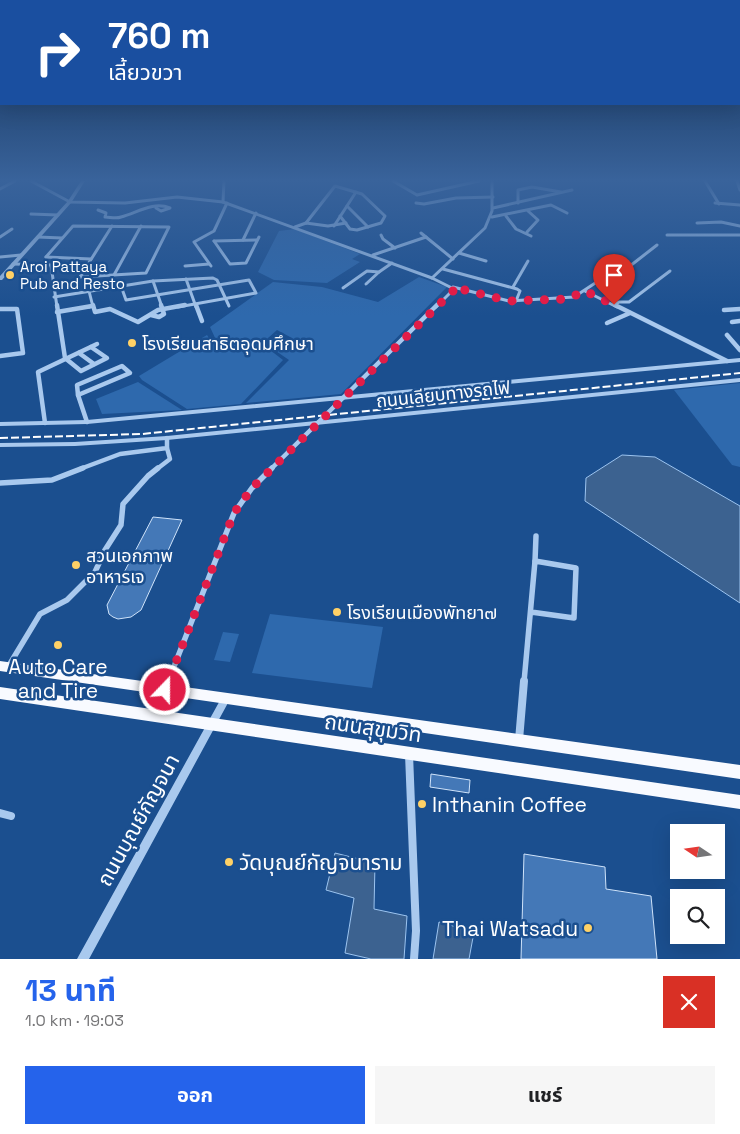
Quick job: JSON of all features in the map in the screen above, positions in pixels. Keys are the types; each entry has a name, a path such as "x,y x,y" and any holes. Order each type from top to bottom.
{"highway":[{"name":"ถนนสุขุมวิท","path":"4,667 740,772"},
{"name":"ถนนสุขุมวิท","path":"0,693 740,802"}],"street":[{"path":"0,279 48,226"},
{"path":"91,259 46,257 73,226 112,226 141,226 168,226 169,227 146,273 80,277 112,226"},
{"path":"114,275 141,226"},
{"path":"185,266 210,265 194,242 214,231 216,226"},
{"path":"243,240 249,226"},
{"path":"292,226 453,287 497,299 516,301 567,299 585,291 615,270 630,266 657,245"},
{"path":"305,230 311,226"},
{"path":"348,226 350,229 355,230 372,226"},
{"path":"432,278 486,226"},
{"path":"513,226 531,236"},
{"path":"527,232 533,226"},
{"path":"0,237 12,229"},
{"path":"421,233 453,259"},
{"path":"381,235 383,239 395,248"},
{"path":"667,235 740,235"},
{"path":"372,256 426,237"},
{"path":"37,238 62,238"},
{"path":"258,238 246,263 238,264 230,264 214,241 243,240 258,238"},
{"path":"196,254 202,253"},
{"path":"459,253 486,261"},
{"path":"0,257 21,255"},
{"path":"515,288 528,261"},
{"path":"366,284 392,263"},
{"path":"13,264 50,266 66,358 81,371 106,358 91,348"},
{"path":"443,269 515,288 520,291 516,301"},
{"path":"343,288 367,271 379,272"},
{"path":"614,305 619,302 629,302 670,271"},
{"path":"54,297 152,281 215,278 220,284 229,306"},
{"path":"186,279 202,320"},
{"path":"121,286 126,300 250,280 256,292 162,310"},
{"path":"90,291 92,306 95,312 110,309 138,322 151,315 159,317 164,314 152,281"},
{"path":"165,690 234,513 252,488 453,291 453,287"},
{"path":"585,291 727,361"},
{"path":"57,312 92,306"},
{"path":"0,309 17,309 23,352 0,356"},
{"path":"724,310 740,309"},
{"path":"608,323 630,313"},
{"path":"732,322 740,321"},
{"path":"727,335 740,350"},
{"path":"45,423 38,372 97,344"},
{"path":"79,353 94,364"},
{"name":"ถนนเลียบทางรถไฟ","path":"0,424 87,422 740,360"},
{"path":"78,395 130,373 121,366 76,386 78,395 87,422"},
{"name":"ถนนเลียบทางรถไฟ","path":"0,445 75,444 167,438 740,380"},
{"path":"4,667 40,614 67,600 95,572 105,550 122,525 123,504 148,476 170,459 167,438"},
{"path":"0,483 52,480 120,454 167,448"},
{"path":"519,741 536,536"},
{"path":"531,612 574,618 576,568 535,561"},
{"name":"ถนนบุณย์กัญจนา","path":"83,959 226,698"},
{"path":"409,753 416,931 414,959"},
{"path":"0,812 11,816"}],"shaded area":[{"path":"295,229 360,254 352,259 360,262 327,283 274,280 258,272 279,231"},
{"path":"419,277 447,287 341,394 246,403 289,360 273,349 292,338 277,330 258,347 216,340 210,327 273,282 322,287 378,302"},
{"path":"276,334 285,339 270,350 283,360 241,404 187,409 142,380 139,376 207,335 211,341 260,349"},
{"path":"138,382 182,410 102,414 96,399"},
{"path":"740,383 740,467 732,465 674,390"},
{"path":"622,455 655,457 740,506 740,603 585,501 586,478"},
{"path":"270,614 383,627 372,688 252,673"},
{"path":"223,632 239,634 230,662 214,660"},
{"path":"335,853 375,863 374,909 407,916 404,959 371,959 345,953 354,898 326,890"},
{"path":"439,922 474,932 469,959 433,959"}],"building":[{"path":"153,517 182,520 141,610 131,617 118,619 109,614 107,605"},
{"path":"431,774 470,780 469,793 430,787"},
{"name":"Thai Watsadu","path":"524,854 605,867 606,889 651,896 657,959 521,959"}],"railway":[{"path":"0,438 142,434 740,373"}],"place":[{"name":"Aroi Pattaya Pub and Resto","path":"10,275"},
{"name":"โรงเรียนสาธิตอุดมศึกษา","path":"132,343"},
{"name":"สวนเอกภาพ อาหารเจ","path":"76,565"},
{"name":"โรงเรียนเมืองพัทยา๗","path":"337,612"},
{"name":"Auto Care and Tire","path":"58,645"},
{"name":"Inthanin Coffee","path":"422,804"},
{"name":"วัดบุณย์กัญจนาราม","path":"229,862"},
{"name":"Thai Watsadu","path":"588,928"}],"route":[{"path":"165,690 234,513 243,500 252,488 453,291 453,287 509,301 567,299 574,298 585,291 614,305"}]}
